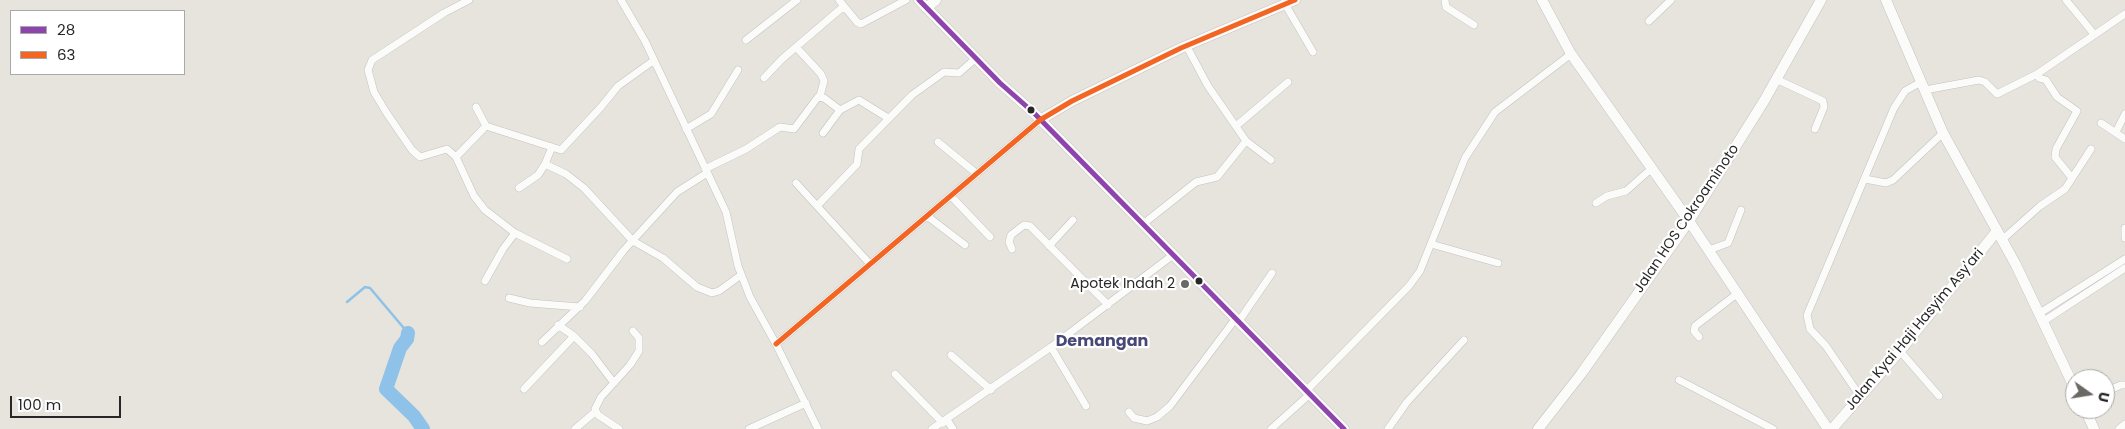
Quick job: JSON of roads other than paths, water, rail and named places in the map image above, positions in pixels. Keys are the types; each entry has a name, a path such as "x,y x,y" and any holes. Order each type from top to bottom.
{"street":[{"path":"469,0 414,32 372,60 368,66 374,92 399,133 416,155 424,157 447,149 451,150 474,196 485,210 514,233 567,259"},
{"path":"621,0 645,41 730,222 740,275 750,297 776,344 818,429"},
{"path":"746,40 797,0"},
{"path":"839,0 861,24 906,0"},
{"path":"936,0 922,4 1238,319 1344,429"},
{"path":"776,344 1040,120 1072,101 1186,45 1295,0"},
{"path":"1445,0 1446,7 1474,25"},
{"path":"1542,0 1571,54 1709,250 1828,429"},
{"path":"1649,21 1671,0"},
{"name":"Jalan HOS Cokroaminoto","path":"1538,429 1581,374 1689,221 1776,79 1821,0"},
{"path":"1886,0 1942,133 2000,235 2042,317 2066,369"},
{"path":"2066,0 2094,34"},
{"path":"1285,4 1313,52"},
{"path":"764,78 796,47 844,6"},
{"path":"1860,396 1843,370 1810,329 1807,321 1813,295 1865,179 1894,108 1906,91 1923,86 1979,80 1985,82 1996,94 2038,76 2094,34 2125,14"},
{"path":"1186,45 1208,86 1246,141 1271,160"},
{"path":"542,342 558,325 580,307 632,241 677,192 706,171 780,128 794,129 815,99 820,96 824,80 821,74 796,47"},
{"path":"1271,429 1409,286 1420,271 1465,158 1495,112 1571,54"},
{"path":"817,206 857,164 859,149 888,118 922,87 947,71 958,73 976,58"},
{"path":"476,107 486,126 564,149 618,86 632,74 653,61"},
{"path":"686,129 711,114 738,70"},
{"path":"2038,76 2046,80 2057,97 2077,111 2056,149 2055,157 2072,178"},
{"path":"1776,79 1823,101 1824,107 1815,128"},
{"path":"1236,126 1288,82"},
{"path":"820,96 840,110"},
{"path":"823,133 840,110 859,100 888,118"},
{"path":"2116,132 2125,114"},
{"path":"2101,123 2125,139"},
{"path":"456,157 486,126"},
{"path":"1865,179 1886,183 1894,180 1942,133"},
{"path":"1143,224 1196,182 1217,177 1246,141"},
{"path":"938,142 977,174"},
{"path":"519,188 538,175 552,147"},
{"path":"2000,235 2065,189 2091,149"},
{"path":"545,164 566,174 584,188 632,241 663,258 704,291 712,293 719,291 740,275"},
{"path":"1596,203 1607,196 1626,191 1652,168"},
{"path":"796,183 870,264"},
{"path":"951,196 990,237"},
{"path":"1709,250 1728,243 1742,210"},
{"path":"928,216 965,245"},
{"path":"1049,246 1073,220"},
{"path":"1012,249 1009,238 1027,225 1033,228 1108,305"},
{"path":"2125,228 2125,238"},
{"path":"485,281 514,233"},
{"name":"Jalan Kyai Haji Hasyim Asy'ari","path":"1832,429 2000,235"},
{"path":"1431,244 1498,264"},
{"path":"932,429 945,422 1051,347 1173,255"},
{"path":"2042,317 2125,259"},
{"path":"2042,317 2125,268"},
{"path":"1129,412 1134,418 1147,421 1157,417 1170,406 1272,273"},
{"path":"1699,336 1694,331 1696,326 1738,293"},
{"path":"509,298 530,303 580,307"},
{"path":"558,325 574,336 592,354 614,383"},
{"path":"576,429 595,412 601,398 639,351 639,338 633,332"},
{"path":"524,389 574,336"},
{"path":"1388,429 1407,402 1464,340"},
{"path":"1051,347 1086,406"},
{"path":"1900,351 1939,396"},
{"path":"951,355 991,390"},
{"path":"895,374 954,429"},
{"path":"1679,380 1773,429"},
{"path":"749,429 806,403"},
{"path":"595,412 619,429"},
{"path":"2119,429 2125,424"}],"waterway":[{"path":"347,302 365,287 370,288 408,333"},
{"path":"408,333 407,339 400,348 386,389 414,416 423,429"}],"place":[{"name":"Apotek Indah 2","path":"1185,284"}],"district":[{"name":"Demangan","path":"1102,342"}]}
